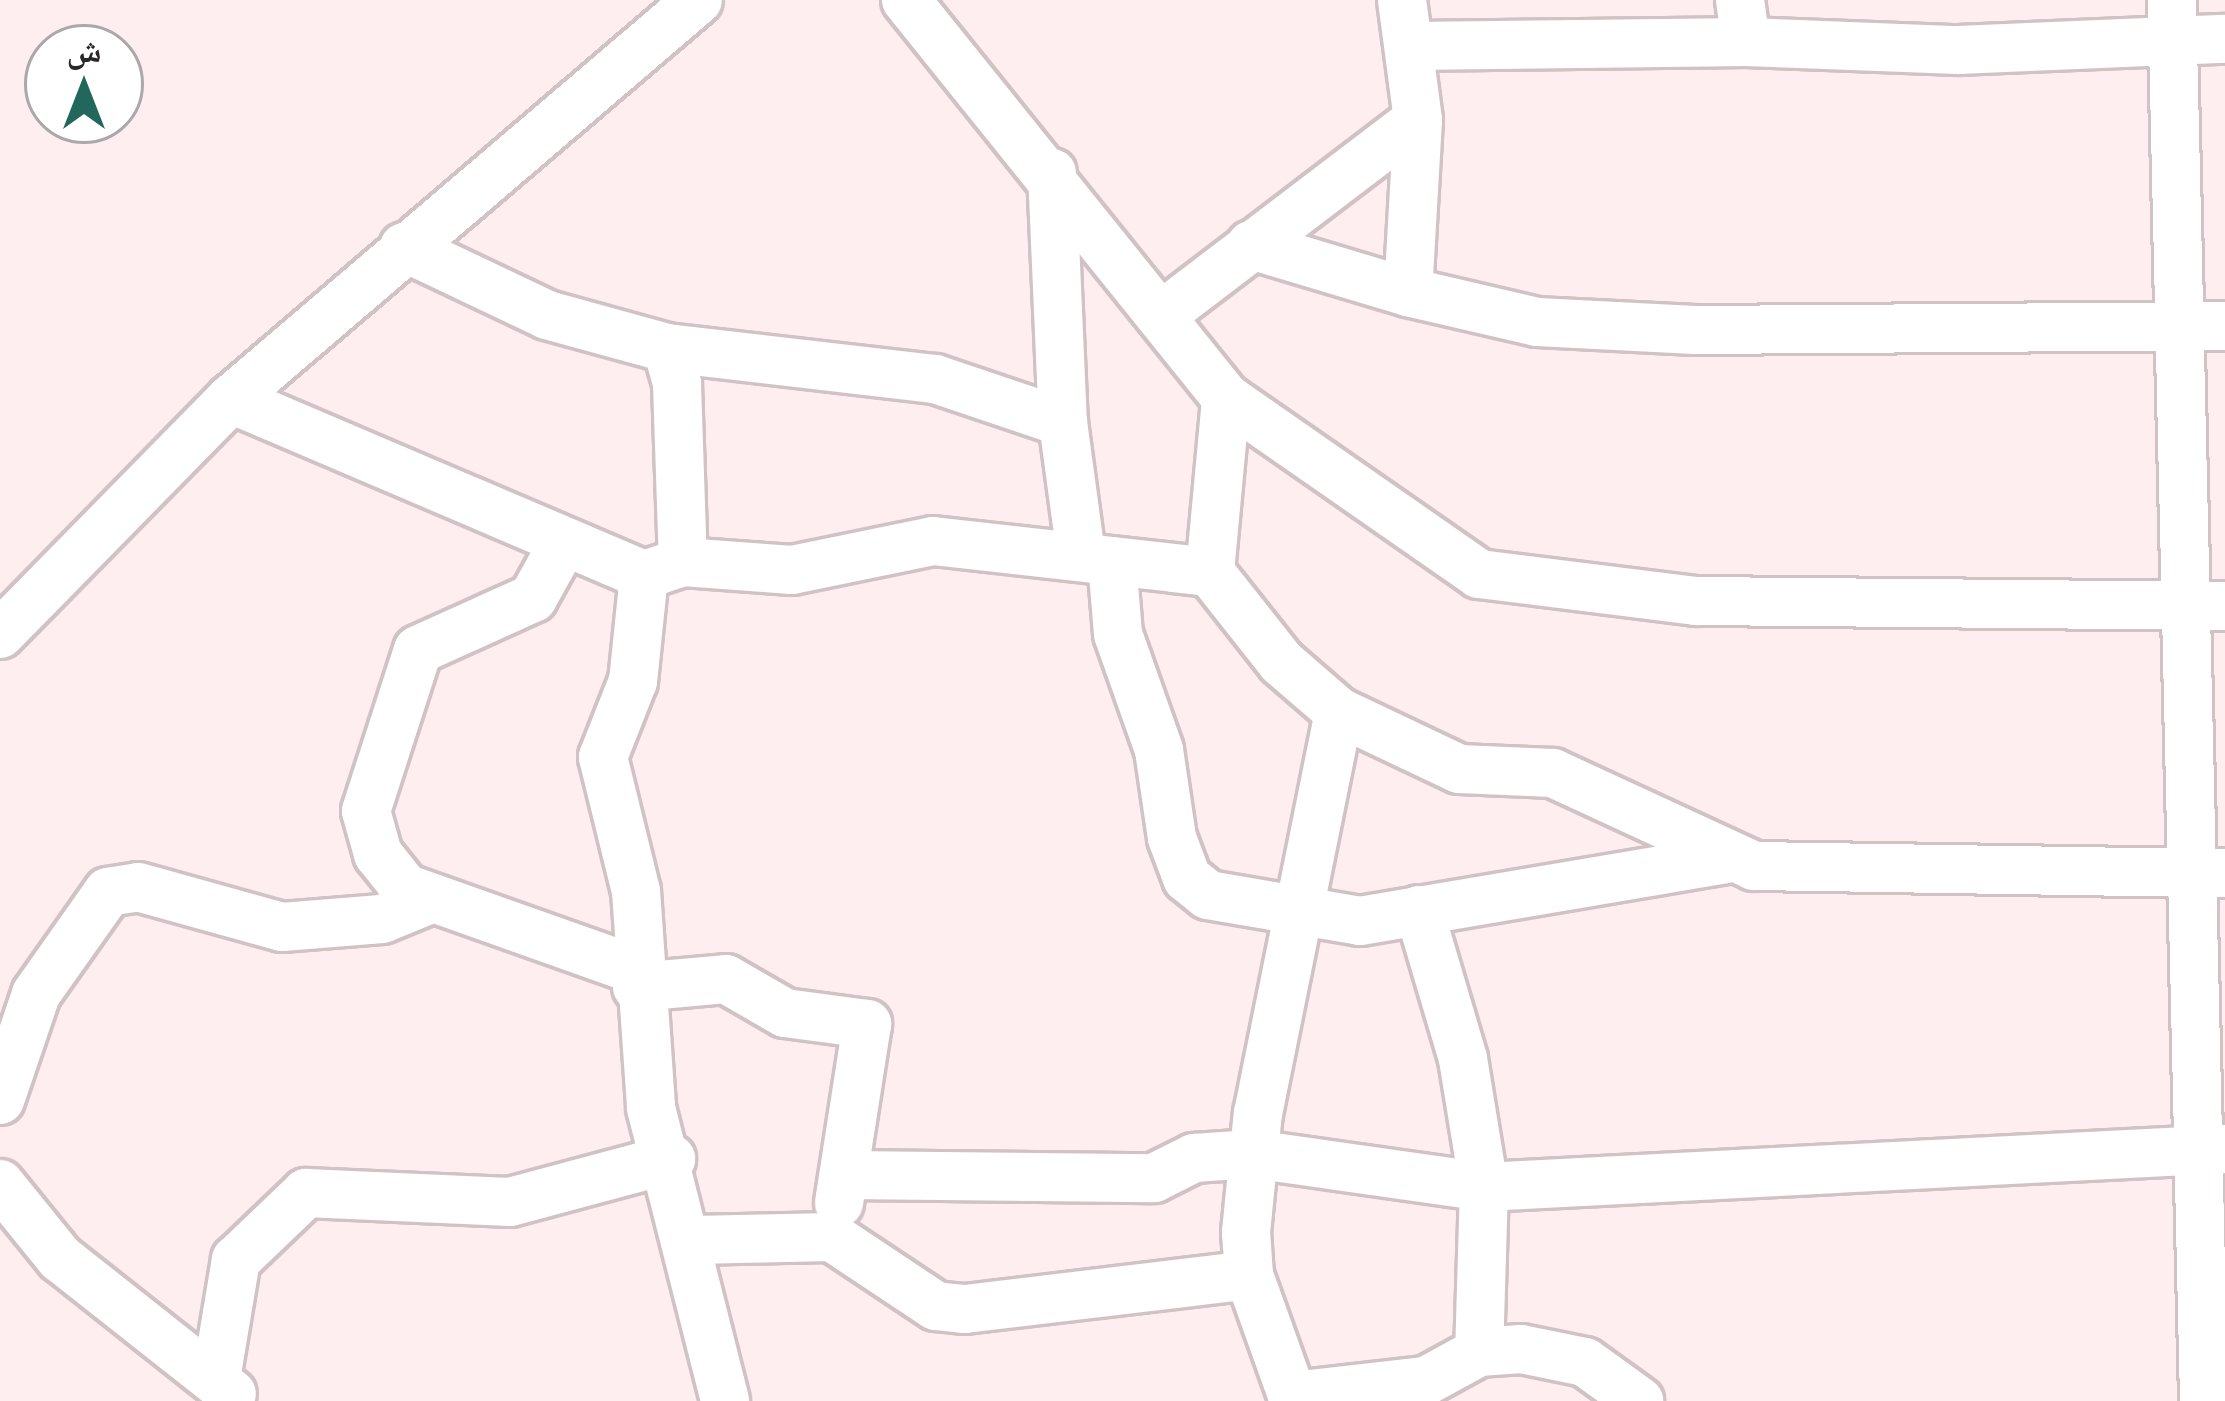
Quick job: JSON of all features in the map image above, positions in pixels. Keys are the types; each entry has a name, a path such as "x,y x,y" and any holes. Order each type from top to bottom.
{"street":[{"path":"0,634 231,398 698,0"},
{"path":"906,0 1052,173 1226,398 1442,553 1512,586 1696,601 2205,605"},
{"path":"1408,292 1418,120 1407,23 1743,21 1958,50 2171,21 2225,39"},
{"path":"2171,21 2177,327 2205,605 2209,1150 2204,1401"},
{"path":"1163,314 1418,120"},
{"path":"1052,173 1063,422 1121,650 1159,750 1187,878 1208,895 1300,917 1419,910 1725,859 2207,874"},
{"path":"1251,245 1408,292 1537,322 1695,330 2225,326"},
{"path":"404,248 547,315 667,348 913,375 1063,422"},
{"path":"667,348 683,428 663,568 633,681 603,757 636,891 636,979 651,1108 671,1159 692,1240 724,1401"},
{"path":"231,398 564,542 663,568 792,570 933,541 1210,572"},
{"path":"1226,398 1210,572 1281,662 1339,712 1459,770 1552,773 1725,859"},
{"path":"564,542 519,609 418,650 366,811 389,874 428,900 636,979 726,979 784,1013 867,1024 832,1237"},
{"path":"1339,712 1253,1154 1249,1276 1293,1398 1426,1381 1479,1352 1551,1350 1639,1401"},
{"path":"0,1100 36,994 108,892 139,887 282,927 382,919 428,900"},
{"path":"1419,910 1463,1059 1484,1187 1479,1352"},
{"path":"845,1175 1154,1178 1194,1158 1253,1154 1484,1187 2209,1150"},
{"path":"228,1390 236,1259 306,1193 510,1202 671,1159"},
{"path":"0,1184 60,1258 228,1390"},
{"path":"692,1240 832,1237 936,1306 965,1309 1249,1276"}]}
